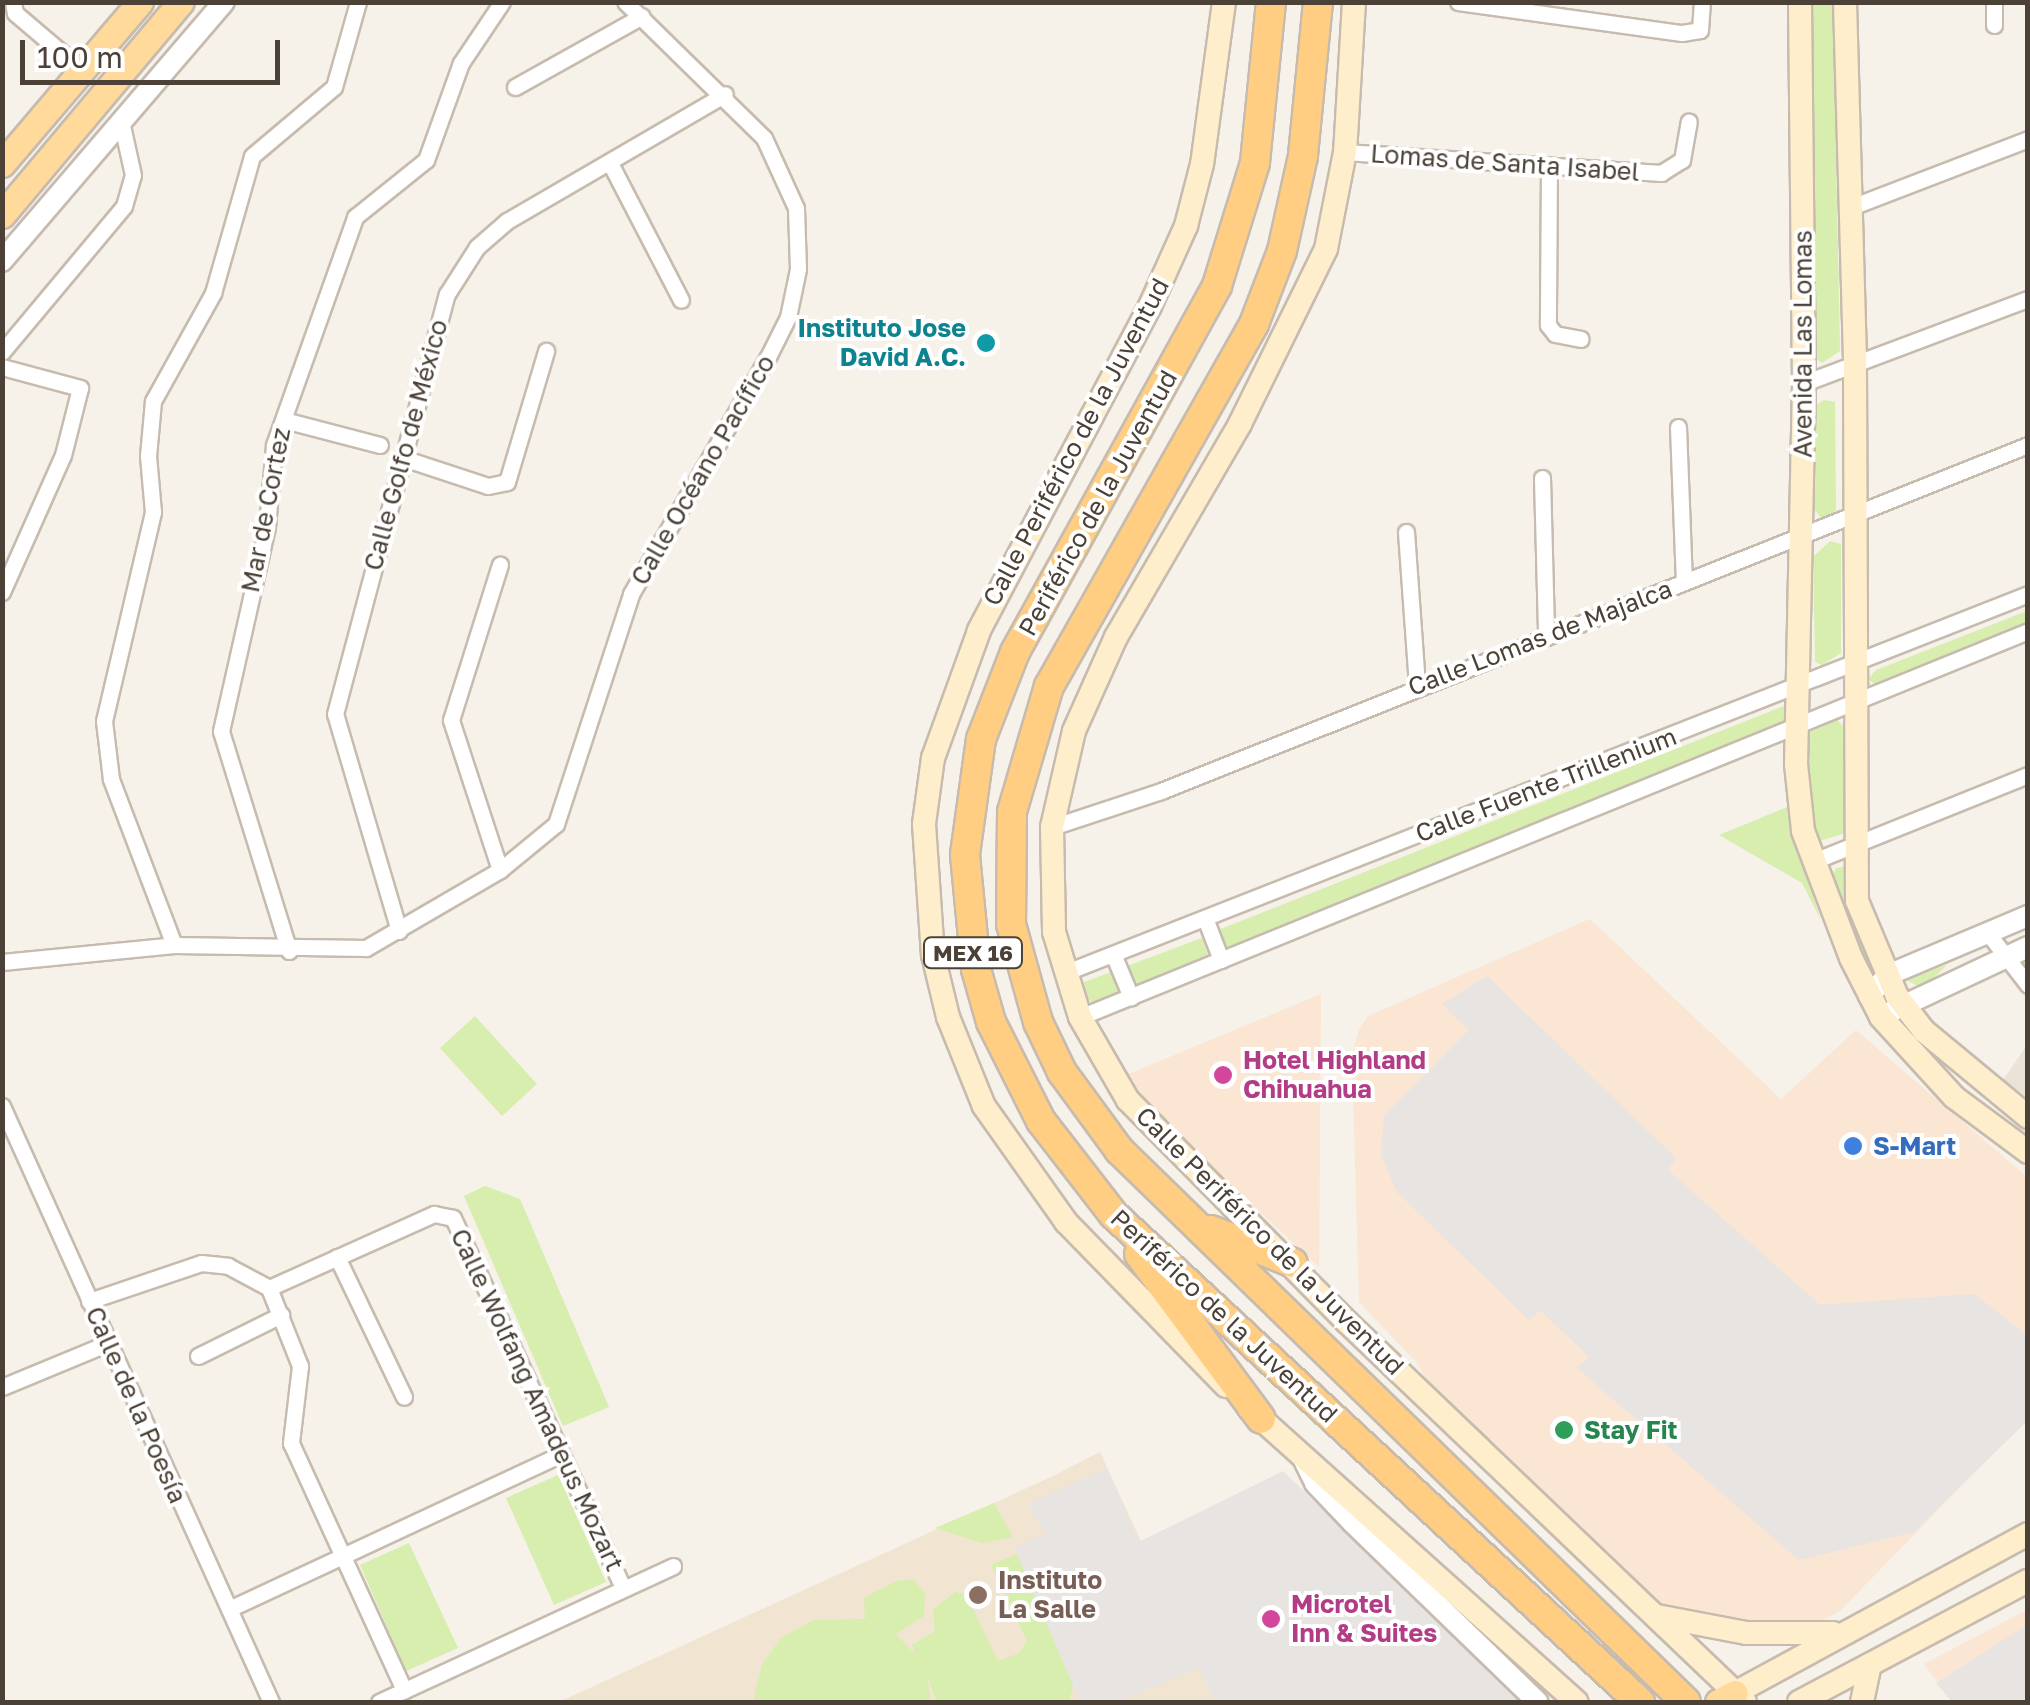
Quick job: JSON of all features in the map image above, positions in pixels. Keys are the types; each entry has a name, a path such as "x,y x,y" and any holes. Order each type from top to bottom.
{"highway":[{"path":"1258,2 1267,44"},
{"name":"Periférico de la Juventud","path":"1271,2 1256,163 1217,286 1015,652 981,739 970,797 968,917 991,1022 1041,1122 1114,1215 1640,1702"},
{"name":"Periférico de la Juventud","path":"1318,2 1303,156 1282,251 1254,324 1070,642 1036,717 1012,812 1011,924 1038,1022 1086,1112 1183,1214 1686,1702"},
{"path":"1183,1214 1293,1263"},
{"path":"1114,1215 1261,1418"}],"main road":[{"path":"2,164 140,2"},
{"path":"2,214 181,2"},
{"name":"Calle Periférico de la Juventud","path":"1224,2 1202,164 1186,226 1150,306 996,595 949,708 928,789 925,887 948,1018 1005,1140 1066,1222 1261,1418 1577,1702"},
{"name":"Calle Periférico de la Juventud","path":"1354,2 1345,152 1326,250 1308,297 1116,636 1074,731 1052,827 1049,894 1064,973 1080,1017 1128,1100 1656,1616 1733,1699"},
{"name":"Avenida Las Lomas","path":"1800,2 1804,537 1799,805 1814,861 1869,996 1882,1017 1954,1097 2028,1152"},
{"name":"Avenida Las Lomas","path":"1845,2 1855,368 1857,901 1888,975 1904,1004 1938,1048 2028,1117"},
{"path":"1733,1699 1842,1633 2028,1534"},
{"path":"1800,1702 2028,1581"},
{"path":"1656,1616 1746,1633 1842,1633"},
{"path":"1862,1702 1870,1665"}],"street":[{"path":"13,2 15,13 82,70"},
{"path":"2,260 224,2"},
{"path":"174,945 112,778 104,720 153,512 148,456 153,402 213,293 252,156 334,87 358,2"},
{"name":"Mar de Cortez","path":"289,951 220,730 267,527 274,445 355,217 426,160 460,63 502,2"},
{"name":"Calle Océano Pacífico","path":"2,962 174,945 348,952 399,931 500,870 556,824 610,647 650,552 788,317 801,234 796,208 764,138 725,94 625,2"},
{"path":"1458,2 1682,34 1700,30 1702,2"},
{"path":"1994,2 1994,25"},
{"path":"515,87 642,16"},
{"name":"Calle Golfo de México","path":"399,931 335,714 436,328 461,268 507,220 725,94"},
{"path":"2,352 124,206 133,175 122,122"},
{"name":"Lomas de Santa Isabel","path":"1345,152 1549,167 1668,170 1682,160 1689,122"},
{"path":"1851,207 2028,140"},
{"path":"610,163 682,300"},
{"path":"1549,167 1548,326 1555,334 1581,338"},
{"path":"1804,383 1855,368 2028,298"},
{"path":"403,458 488,486 507,482 546,351"},
{"path":"2,367 80,388 64,455 2,592"},
{"path":"284,420 380,445"},
{"path":"1678,426 1684,582"},
{"name":"Calle Lomas de Majalca","path":"1052,827 1161,791 1416,686 1804,537 2028,444"},
{"path":"1542,478 1546,635"},
{"path":"1406,532 1416,686"},
{"path":"500,565 451,720 500,870"},
{"name":"Calle Fuente Trillenium","path":"1064,973 1857,665 2028,594"},
{"name":"Calle Fuente Trillenium","path":"1080,1017 2028,631"},
{"path":"1814,861 2028,775"},
{"path":"1869,996 1888,975 2028,916"},
{"path":"1205,918 1222,960"},
{"path":"1987,932 2017,951 2028,984"},
{"path":"1882,1017 2017,951"},
{"path":"1113,954 1130,997"},
{"name":"Calle de la Poesía","path":"2,1106 271,1702"},
{"name":"Calle Wolfang Amadeus Mozart","path":"337,1257 434,1214 450,1215 462,1228 560,1456 622,1586"},
{"path":"269,1288 337,1257 404,1397"},
{"path":"89,1300 201,1263 228,1266 269,1288 300,1366 291,1443 404,1690"},
{"path":"198,1356 281,1315"},
{"path":"2,1386 108,1343"},
{"path":"1300,1454 1315,1483 1353,1524 1538,1702"},
{"path":"228,1610 341,1554 560,1456"},
{"path":"379,1702 622,1586 673,1566"}],"shaded area":[{"path":"1590,919 1781,1099 1856,1030 2027,1177 2027,1418 1841,1610 1812,1627 1742,1626 1669,1610 1427,1382 1417,1363 1359,1302 1352,1054 1359,1030 1368,1016"},
{"path":"1487,976 1676,1158 1668,1170 1820,1305 1974,1294 2027,1335 2027,1421 1914,1532 1799,1560 1577,1368 1589,1357 1540,1310 1529,1320 1397,1192 1381,1156 1384,1116 1469,1030 1442,1004"},
{"path":"1321,994 1319,1267 1158,1117 1124,1076"},
{"path":"2027,1045 2027,1097 2003,1080"},
{"name":"Instituto La Salle","path":"1100,1452 1215,1702 559,1702 1053,1476"},
{"path":"1107,1468 1139,1542 1283,1471 1521,1702 1215,1702 1199,1668 1118,1702 1080,1702 1014,1547 1046,1534 1028,1504"},
{"path":"2027,1610 2027,1702 1952,1702 1924,1664"},
{"path":"2027,1625 2027,1702 1952,1702 1936,1683"}],"green space":[{"path":"1808,3 1833,3 1840,351 1822,363 1815,358"},
{"path":"1824,400 1835,402 1836,511 1821,518 1814,509 1812,408"},
{"path":"1830,541 1841,544 1841,653 1822,665 1815,662 1813,557"},
{"path":"2027,611 2027,623 1876,685 1868,679 1876,670"},
{"path":"1789,704 1790,725 1228,949 1221,944 1218,930"},
{"path":"1837,720 1845,728 1848,832 1817,842 1803,735"},
{"path":"1787,807 1821,920 1802,883 1719,835"},
{"path":"1849,866 1877,977 1865,968 1832,877 1836,868"},
{"path":"1202,938 1209,958 1092,1003 1085,994 1084,982"},
{"path":"1947,965 1923,989 1906,980 1923,973"},
{"path":"475,1016 537,1084 502,1116 440,1048"},
{"path":"485,1186 520,1199 609,1407 563,1426 464,1196"},
{"path":"558,1475 606,1582 554,1605 506,1498"},
{"path":"994,1503 1013,1537 982,1543 935,1528"},
{"path":"409,1543 458,1648 406,1671 360,1565"},
{"path":"1021,1552 1074,1684 1069,1702 937,1702 927,1676 931,1702 753,1702 762,1664 781,1638 813,1620 865,1619 864,1598 896,1581 913,1579 925,1593 924,1616 896,1634 915,1654 912,1645 935,1631 933,1609 955,1592 966,1594 998,1661 1019,1653 1027,1641 991,1565"}],"place":[{"name":"Instituto Jose David A.C.","path":"986,343"},
{"name":"Hotel Highland Chihuahua","path":"1223,1075"},
{"name":"S-Mart","path":"1853,1146"},
{"name":"Stay Fit","path":"1564,1430"},
{"name":"Instituto La Salle","path":"978,1595"},
{"name":"Microtel Inn & Suites","path":"1271,1619"}]}
